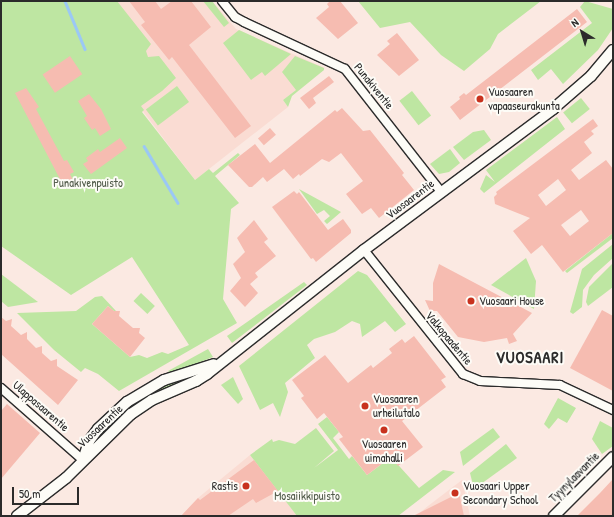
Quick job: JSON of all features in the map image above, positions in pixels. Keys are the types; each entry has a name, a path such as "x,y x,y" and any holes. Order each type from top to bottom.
{"street":[{"name":"Punakiventie","path":"222,1 238,19 345,69 441,192"},
{"name":"Vuosaarentie","path":"19,515 66,478 82,460 98,448 131,414 152,400 196,381 364,250 577,89 613,50"},
{"name":"Valkopaadentie","path":"364,250 463,374 480,381 560,385 613,410"},
{"name":"Ulappasaarentie","path":"1,388 82,460"},
{"name":"Tyynylaavantie","path":"554,516 613,457"}],"shaded area":[{"path":"69,1 212,1 236,29 325,68 283,100 288,107 195,180 89,40"},
{"name":"Rastis","path":"250,455 297,516 181,516 198,498"},
{"name":"Vuosaari Upper Secondary School","path":"462,480 470,516 416,516 428,506"}],"green space":[{"name":"Punakivenpuisto","path":"1,1 117,1 151,44 146,51 148,57 159,56 176,78 162,91 141,106 144,110 142,112 195,180 209,169 213,173 238,153 240,155 215,176 239,203 231,209 223,299 237,323 119,391 98,374 85,368 81,372 54,350 17,313 76,311 95,297 102,296 116,311 115,312 108,306 92,324 130,357 139,355 147,358 162,352 168,354 189,345 132,257 71,295 1,246"},
{"path":"203,1 212,1 229,23 224,27"},
{"path":"358,1 541,1 498,34 490,49 464,71 441,55 410,22 380,28"},
{"path":"585,1 613,9 613,28 598,50 563,84 551,69 538,80 531,70 592,23 580,7"},
{"path":"239,30 291,54 265,76 262,72 251,80 223,43"},
{"path":"295,56 324,68 324,70 292,96 288,107 283,100 296,90 282,72"},
{"path":"177,86 189,102 158,125 146,109"},
{"path":"412,91 431,115 418,125 399,101"},
{"path":"581,98 590,109 572,123 563,112"},
{"path":"557,117 565,129 484,193 480,189 486,175 495,182 486,170"},
{"path":"484,130 491,140 464,160 453,147 473,132"},
{"path":"450,149 460,163 449,172 439,174 430,164"},
{"path":"299,189 341,212 327,224 324,221 330,216 324,210 317,214"},
{"path":"613,233 613,238 567,273 565,271"},
{"path":"613,244 613,258 594,275 583,290 582,307 573,314 570,312 582,269"},
{"path":"526,258 536,281 534,309 491,285"},
{"path":"613,263 613,287 588,306 586,302 589,287"},
{"path":"358,271 367,275 406,324 395,332 385,321 362,337 360,324 352,321 335,332 314,339 307,345 315,358 285,383 288,392 280,417 273,403 260,410 239,366"},
{"path":"1,274 38,302 8,307 1,301"},
{"path":"304,282 307,285 232,343 227,336"},
{"path":"141,293 155,306 147,314 133,301"},
{"path":"208,349 213,357 170,374 168,371"},
{"path":"198,375 131,409 97,443 93,441 114,417 165,384"},
{"path":"233,377 243,399 238,404 221,385"},
{"path":"558,398 576,408 567,423 558,418 549,429 544,424"},
{"name":"Mosaiikkipuisto","path":"327,417 339,432 333,438 349,459 352,456 367,475 391,457 419,488 443,470 455,472 398,516 297,516 250,455 272,439 273,442 279,440 295,444 316,428 334,451 314,468 338,450 318,424"},
{"path":"600,421 613,428 613,446 602,454 592,439"},
{"path":"493,428 500,437 463,466 460,452"},
{"path":"506,444 517,458 474,489 470,473"}],"building":[{"path":"129,1 155,1 161,9 172,1 191,1 211,27 189,45 251,126 235,138 172,57 169,60 141,25 145,22"},
{"path":"330,1 340,1 358,23 338,39 316,18 329,7 327,4"},
{"path":"577,9 587,22 460,120 450,107 460,99 459,97 464,93 466,95"},
{"path":"397,33 419,60 399,76 377,55 390,44 387,41"},
{"path":"70,56 82,74 55,93 43,74"},
{"path":"329,76 334,82 313,98 316,103 309,109 300,98"},
{"path":"26,88 39,107 36,109 64,161 67,160 74,172 70,174 73,180 63,185 15,93"},
{"path":"89,94 101,109 111,129 100,136 95,128 92,130 84,118 87,116 78,101"},
{"path":"342,108 363,131 370,130 404,173 402,175 414,190 379,218 371,208 362,214 346,194 363,181 341,153 329,162 322,159 300,176 299,174 293,179 284,169 267,182 263,177 252,187 249,187 228,165 255,144 270,163 335,110 337,112"},
{"path":"593,119 598,126 591,131 594,134 584,142 592,153 571,170 579,180 606,160 613,169 613,233 563,272 542,245 531,254 513,231 530,218 495,204 494,197 497,194 496,192","holes":["558,179 566,190 546,206 538,195","581,210 589,221 570,236 561,225"]},
{"path":"270,128 276,135 264,145 258,138"},
{"path":"120,138 127,148 91,174 83,164 88,161 86,158 98,149 100,152"},
{"path":"294,191 297,194 299,192 328,230 343,219 351,230 351,233 316,262 313,258 311,259 272,207"},
{"path":"254,220 268,239 264,242 276,256 255,273 258,277 250,284 258,293 245,307 230,291 241,278 233,264 245,252 237,238"},
{"name":"Vuosaari House","path":"439,264 532,313 513,334 517,341 509,344 507,338 484,342 458,337 437,311 430,311 425,300 433,301 433,283"},
{"path":"108,306 114,311 120,311 119,316 133,328 140,328 139,333 145,338 130,357 92,324"},
{"path":"602,310 613,316 613,391 570,368"},
{"path":"1,317 6,321 12,319 11,326 21,335 27,332 27,339 36,348 42,346 42,353 51,361 57,359 57,366 78,380 58,405 1,354"},
{"name":"Vuosaaren urheilutalo","path":"414,336 446,377 441,380 446,387 402,421 423,447 398,466 391,457 367,475 339,439 343,437 324,413 317,419 301,398 304,396 292,380 325,355 348,383 371,365 373,368 392,353 389,349 402,339 405,343"},
{"path":"7,404 40,433 1,479 1,411"},
{"name":"Rastis","path":"254,460 278,491 256,503 253,499 228,516 181,516 198,498 200,500"},
{"path":"613,479 613,516 577,516 600,493"},
{"path":"459,493 464,516 413,516"}],"waterway":[{"path":"65,1 85,49"},
{"path":"144,146 178,203"}],"place":[{"name":"Vuosaaren vapaaseurakunta","path":"480,99"},
{"name":"Vuosaari House","path":"471,301"},
{"name":"Vuosaaren urheilutalo","path":"365,406"},
{"name":"Vuosaaren uimahalli","path":"384,430"},
{"name":"Rastis","path":"246,486"},
{"name":"Vuosaari Upper Secondary School","path":"455,493"}],"district":[{"name":"VUOSAARI","path":"530,357"}]}
